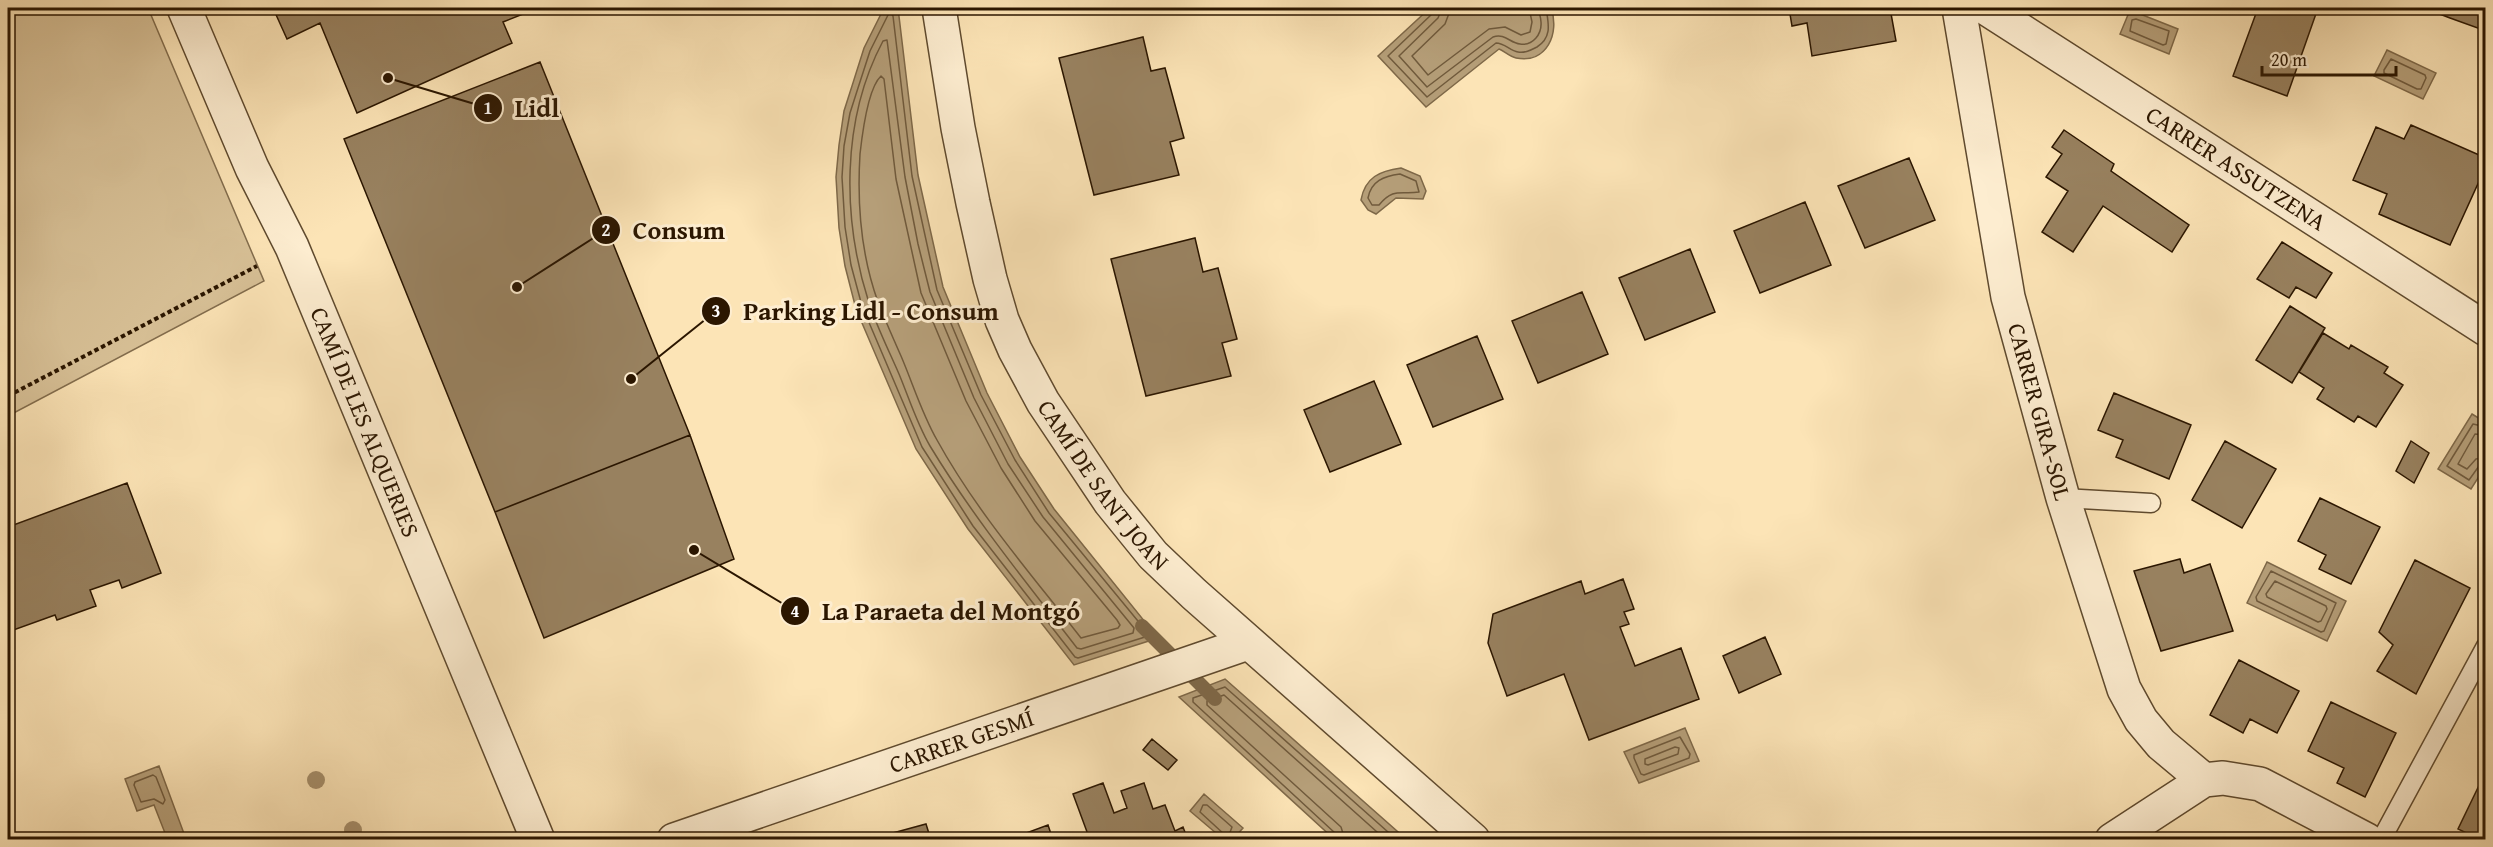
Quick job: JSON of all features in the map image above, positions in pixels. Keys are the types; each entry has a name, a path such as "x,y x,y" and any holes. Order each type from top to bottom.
{"street":[{"name":"CAMÍ DE LES ALQUERIES","path":"184,8 252,168 292,248 538,840"},
{"name":"CAMÍ DE SANT JOAN","path":"939,8 956,116 975,214 999,310 1015,350 1043,402 1110,502 1153,555 1248,643 1473,840"},
{"name":"CARRER GIRA-SOL","path":"1959,8 2008,297 2062,498 2124,689 2141,720 2161,744 2204,780"},
{"name":"CARRER ASSUTZENA","path":"1986,8 2486,329"},
{"name":"CARRER GESMÍ","path":"674,840 1248,643"},
{"path":"2112,840 2204,780 2223,778 2260,784 2367,840"}],"lane":[{"path":"2062,498 2151,503"},
{"path":"2381,840 2486,646"}],"path":[{"path":"8,396 292,248"}],"shaded area":[{"path":"8,8 148,8 264,281 8,416"}],"water":[{"path":"884,8 898,8 918,175 943,287 987,393 1020,457 1054,509 1158,638 1074,665 968,529 916,449 856,309 845,266 839,228 836,177 844,111 864,48"},
{"path":"1430,8 1551,8 1554,27 1548,45 1536,56 1527,59 1514,57 1499,49 1426,107 1378,56"},
{"path":"2130,10 2178,29 2169,54 2120,34"},
{"path":"2387,50 2436,73 2423,99 2374,76"},
{"path":"1401,168 1420,176 1426,191 1423,199 1396,198 1376,214 1368,210 1361,200 1366,186 1380,173"},
{"path":"2472,414 2485,422 2485,467 2471,489 2438,469"},
{"path":"2267,562 2346,601 2327,641 2247,603"},
{"path":"1225,679 1406,839 1334,839 1179,697"},
{"path":"1685,728 1699,761 1639,783 1624,752"},
{"path":"159,766 186,839 149,839 165,833 154,805 137,811 125,779"},
{"path":"1204,794 1243,828 1233,839 1223,839 1190,811"}],"building":[{"path":"273,8 532,8 533,10 503,22 512,43 357,113 320,23 287,39"},
{"path":"1789,8 1890,8 1896,41 1812,56 1807,23 1792,26"},
{"path":"2258,8 2318,8 2287,96 2233,76"},
{"path":"2424,8 2486,8 2486,31 2450,18"},
{"path":"1143,37 1151,71 1165,68 1184,138 1170,142 1179,175 1094,195 1059,58"},
{"path":"540,62 690,435 495,512 344,139"},
{"path":"2411,125 2486,158 2486,166 2450,245 2379,214 2387,194 2353,180 2376,127 2404,139"},
{"path":"2064,130 2114,164 2111,171 2189,225 2172,252 2103,206 2073,252 2042,232 2068,191 2046,177 2062,154 2052,147"},
{"path":"1909,158 1935,220 1865,248 1838,186"},
{"path":"1805,202 1831,265 1760,293 1734,231"},
{"path":"1195,238 1203,272 1218,268 1237,339 1222,343 1231,376 1146,396 1111,259"},
{"path":"2282,242 2332,273 2316,298 2296,287 2289,298 2257,279"},
{"path":"1690,249 1715,312 1645,340 1619,278"},
{"path":"1582,292 1608,354 1538,383 1512,321"},
{"path":"2290,306 2325,328 2292,383 2256,360"},
{"path":"2323,333 2349,349 2351,345 2388,367 2384,373 2403,385 2376,427 2358,416 2354,422 2317,399 2324,388 2299,372"},
{"path":"1477,336 1503,399 1433,427 1407,365"},
{"path":"1374,381 1401,444 1330,472 1304,410"},
{"path":"2114,393 2191,425 2169,479 2116,457 2123,440 2098,430"},
{"path":"690,435 734,559 544,638 495,512"},
{"path":"2225,441 2276,469 2242,528 2192,500"},
{"path":"2411,441 2429,453 2414,483 2396,471"},
{"path":"127,483 161,573 122,588 119,580 90,590 96,606 57,620 55,615 8,632 8,527"},
{"path":"2320,498 2380,527 2351,584 2319,569 2326,555 2298,541"},
{"path":"2180,559 2184,573 2210,564 2233,631 2161,651 2134,571"},
{"path":"2415,560 2470,588 2416,694 2377,671 2393,645 2379,632"},
{"path":"1623,579 1634,609 1624,612 1629,624 1620,627 1635,666 1681,648 1699,699 1589,740 1564,674 1507,696 1488,643 1493,614 1581,581 1585,594"},
{"path":"1765,637 1781,674 1739,693 1723,656"},
{"path":"2239,660 2299,691 2277,733 2250,719 2243,733 2210,715"},
{"path":"2331,702 2396,733 2365,797 2337,783 2344,768 2308,751"},
{"path":"1152,739 1177,760 1168,770 1143,750"},
{"path":"2486,771 2486,840 2481,840 2458,829"},
{"path":"1103,783 1114,813 1127,808 1121,791 1144,783 1153,809 1165,805 1175,831 1183,827 1188,840 1090,840 1073,794"},
{"path":"926,824 931,840 879,840 878,837"},
{"path":"1048,825 1053,840 1007,840"}],"waterway":[{"path":"1142,626 1215,699"}],"place":[{"name":"Lidl","path":"388,78"},
{"name":"Consum","path":"517,287"},
{"name":"Parking Lidl - Consum","path":"631,379"},
{"name":"La Paraeta del Montgó","path":"694,550"}]}
